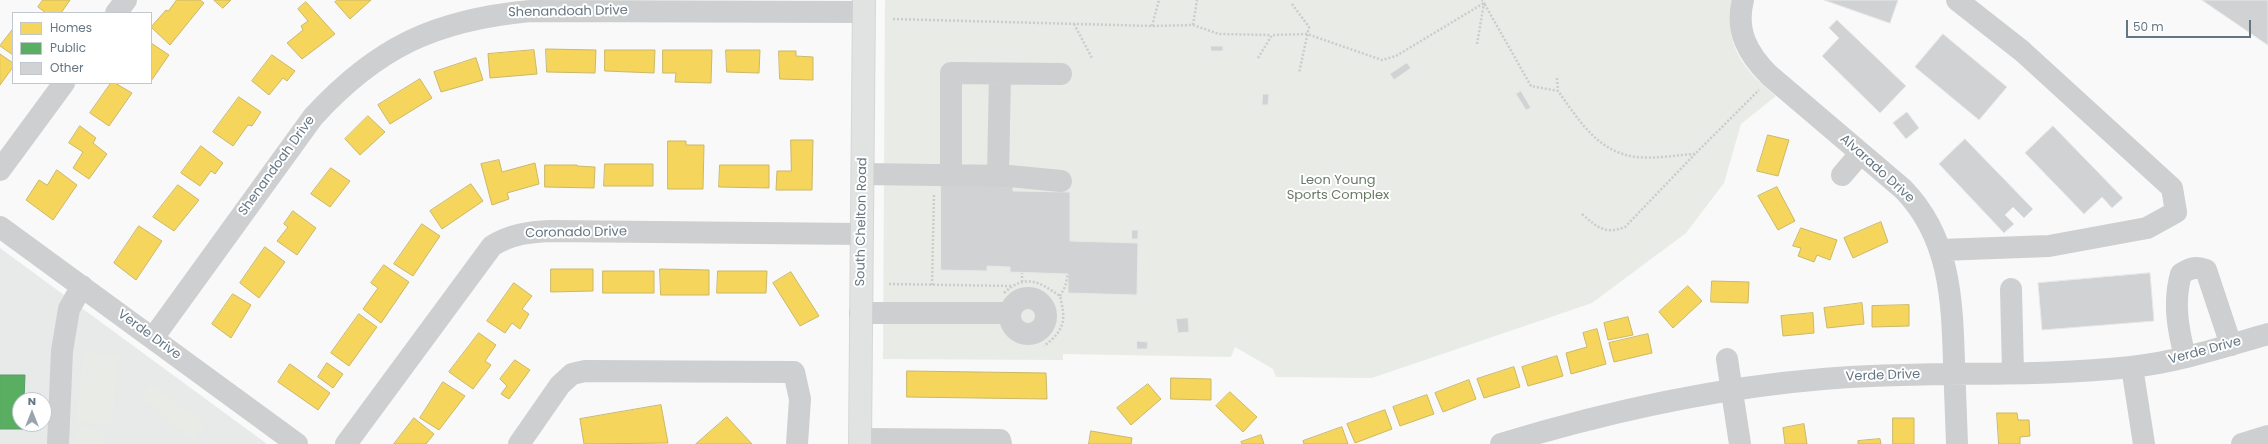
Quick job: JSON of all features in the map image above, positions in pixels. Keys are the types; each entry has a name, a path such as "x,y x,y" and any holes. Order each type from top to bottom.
{"main road":[{"name":"South Chelton Road","path":"860,442 864,6"}],"street":[{"path":"117,12 126,0"},
{"name":"Alvarado Drive","path":"1743,0 1740,18 1744,41 1751,54 1770,75 1915,201 1941,250 1953,310 1957,444"},
{"path":"1941,250 2049,246 2147,228 2176,212 2172,188 2022,52 1957,0"},
{"name":"Shenandoah Drive","path":"154,338 312,117 338,89 371,64 405,43 440,28 468,20 488,15 530,11 864,6"},
{"path":"943,180 950,73 1061,74"},
{"path":"998,176 1000,74"},
{"path":"0,170 63,84"},
{"path":"1842,175 1860,154"},
{"path":"862,174 943,180 998,176 1061,181"},
{"name":"Verde Drive","path":"0,227 154,338 297,444"},
{"name":"Coronado Drive","path":"346,444 492,246 506,237 525,232 551,231 862,234"},
{"path":"2185,357 2178,327 2176,300 2182,274 2189,269 2199,267 2206,270 2231,345"},
{"path":"58,444 62,351 69,309 82,286"},
{"path":"2011,289 2014,372"},
{"path":"860,312 1003,312"},
{"name":"Verde Drive","path":"1502,444 1658,403 1733,391 1822,379 2132,367 2185,357 2268,334"},
{"path":"1727,359 1740,444"},
{"path":"2132,367 2144,444"},
{"path":"519,444 560,385 572,374 585,371 794,372 800,400 797,444"},
{"path":"2242,444 2268,436"},
{"path":"860,442 1000,440 1001,444"}],"path":[{"path":"1152,26 1159,0"},
{"path":"1193,25 1197,0"},
{"path":"893,19 1152,26 1193,25 1219,34 1307,34 1382,60 1396,56 1483,1"},
{"path":"1477,44 1483,1"},
{"path":"1483,1 1531,86 1558,91"},
{"path":"1292,4 1309,27 1300,73"},
{"path":"1074,24 1092,58"},
{"path":"1258,58 1272,34"},
{"path":"1582,214 1598,227 1614,232 1625,227 1759,89 1770,75"},
{"path":"1557,78 1558,91 1582,125 1598,141 1617,153 1638,157 1695,154"},
{"path":"932,285 943,180"},
{"path":"1022,273 1022,282"},
{"path":"1044,346 1060,331 1064,320 1060,296 1065,287 1068,274"},
{"path":"889,284 1011,286 1022,282 1039,282 1060,296"},
{"path":"1003,312 996,303 1011,286"}],"shaded area":[{"path":"0,248 267,444 0,444"}],"green space":[{"name":"Leon Young Sports Complex","path":"885,0 1732,0 1730,16 1731,31 1738,55 1753,75 1776,96 1741,124 1724,183 1686,233 1592,303 1372,378 1276,377 1273,369 1235,347 1231,357 1063,354 1063,360 883,359"},
{"path":"83,352 118,355 112,425 76,422"},
{"path":"150,383 181,408 191,412 206,425 193,441 140,396"},
{"path":"77,428 104,431 103,444 75,444"}],"building: Homes":[{"path":"43,0 70,0 62,12 45,12 38,7"},
{"path":"177,0 200,0 204,3 170,45 152,28 152,26 166,10 168,11"},
{"path":"214,0 231,0 223,8"},
{"path":"338,0 371,0 350,19 335,2"},
{"path":"306,2 335,34 302,59 287,43 303,30 301,26 308,21 298,9"},
{"path":"12,30 12,54 0,46"},
{"path":"152,44 169,55 152,80"},
{"path":"546,49 596,50 595,73 547,72"},
{"path":"534,50 537,74 490,78 488,54"},
{"path":"605,50 655,50 654,73 605,71"},
{"path":"663,50 712,50 711,83 675,82 676,73 663,73"},
{"path":"726,50 760,50 759,73 727,72"},
{"path":"779,51 796,51 796,56 813,57 813,80 780,79"},
{"path":"0,54 12,62 12,68 0,85"},
{"path":"272,55 295,71 287,81 283,78 269,95 252,81"},
{"path":"476,58 483,80 441,92 434,72"},
{"path":"420,79 432,98 390,124 378,105"},
{"path":"110,84 117,84 132,93 109,126 90,113"},
{"path":"239,97 261,112 252,126 248,125 233,146 213,132"},
{"path":"368,116 385,132 360,155 345,139"},
{"path":"80,126 96,138 93,143 107,154 89,179 73,168 83,152 69,143"},
{"path":"1768,135 1789,140 1778,176 1757,171"},
{"path":"791,140 813,140 812,190 776,190 777,171 791,171"},
{"path":"668,141 686,141 686,145 704,145 703,189 668,189"},
{"path":"201,146 223,163 215,174 211,171 200,186 181,173"},
{"path":"499,160 502,172 535,163 539,184 507,193 509,199 492,205 481,164"},
{"path":"605,164 653,164 653,186 604,186"},
{"path":"545,165 577,165 595,167 594,188 545,187"},
{"path":"720,165 769,165 769,188 719,187"},
{"path":"331,168 350,181 330,207 311,194"},
{"path":"57,170 77,185 53,220 26,200 39,180 47,185"},
{"path":"471,184 483,201 442,229 430,211"},
{"path":"178,185 199,200 174,231 153,217"},
{"path":"1777,187 1795,221 1778,230 1758,196"},
{"path":"293,211 316,228 297,255 277,241 288,227 284,224"},
{"path":"1881,222 1888,242 1853,258 1844,238"},
{"path":"422,224 440,236 413,276 394,264"},
{"path":"139,226 162,241 136,280 114,263"},
{"path":"1801,228 1837,240 1830,260 1817,255 1814,262 1798,256 1801,248 1793,246"},
{"path":"265,247 285,262 259,298 240,283"},
{"path":"384,265 409,282 381,323 363,309 378,288 371,283"},
{"path":"551,269 593,269 593,291 551,292"},
{"path":"660,269 709,270 709,295 661,295"},
{"path":"603,271 654,271 654,293 603,293"},
{"path":"718,271 767,271 766,293 717,293"},
{"path":"791,272 819,316 800,326 773,283"},
{"path":"1712,281 1749,282 1748,303 1711,302"},
{"path":"514,283 532,296 522,309 529,314 520,329 512,323 505,333 487,321"},
{"path":"1688,286 1702,301 1673,328 1659,312"},
{"path":"233,294 251,305 231,338 212,324"},
{"path":"1862,303 1864,324 1827,328 1824,308"},
{"path":"1909,305 1909,326 1872,327 1872,306"},
{"path":"1813,313 1814,333 1783,336 1781,316"},
{"path":"359,314 377,327 349,366 331,353"},
{"path":"1628,317 1633,335 1608,340 1604,323"},
{"path":"1597,329 1606,364 1571,374 1566,353 1587,347 1583,333"},
{"path":"479,333 496,345 485,361 491,365 473,389 449,372"},
{"path":"1648,334 1652,353 1614,362 1609,343"},
{"path":"1557,356 1563,376 1528,386 1522,367"},
{"path":"515,360 530,370 509,399 501,394 507,386 500,379"},
{"path":"327,363 343,374 333,388 318,377"},
{"path":"290,364 330,393 318,410 278,382"},
{"path":"1514,367 1520,387 1484,398 1477,379"},
{"path":"907,371 1046,373 1047,399 907,397"},
{"path":"1171,378 1211,379 1211,400 1171,399"},
{"path":"1469,380 1476,399 1443,412 1435,393"},
{"path":"443,382 465,396 439,430 420,418"},
{"path":"1148,384 1161,399 1131,425 1117,408"},
{"path":"1230,392 1257,417 1243,432 1216,406"},
{"path":"1427,395 1434,414 1400,426 1393,407"},
{"path":"661,405 668,443 584,444 580,419"},
{"path":"1385,410 1392,429 1355,443 1347,424"},
{"path":"1997,413 2017,413 2018,420 2029,420 2030,436 2020,437 2020,444 1999,444"},
{"path":"727,417 752,444 696,444"},
{"path":"414,418 434,434 426,444 394,444"},
{"path":"1893,418 1914,418 1914,444 1893,444"},
{"path":"1804,424 1807,444 1785,444 1783,428"},
{"path":"1342,427 1348,444 1304,444 1303,441"},
{"path":"1091,431 1132,438 1131,444 1089,444"},
{"path":"1261,435 1264,444 1242,444 1241,442"},
{"path":"1880,439 1881,444 1858,444 1858,441"}],"building: Public":[{"path":"0,375 25,375 24,392 12,392 12,429 0,429"}],"building: Other":[{"path":"1824,0 1898,0 1890,23"},
{"path":"2202,0 2268,0 2268,45"},
{"path":"1837,20 1906,86 1880,113 1822,56 1839,38 1829,28"},
{"path":"1943,34 2007,87 1979,120 1915,67"},
{"path":"1211,46 1223,46 1223,51 1211,51"},
{"path":"1407,63 1411,68 1394,80 1390,74"},
{"path":"1521,91 1531,108 1526,110 1516,94"},
{"path":"1263,94 1269,94 1268,105 1262,105"},
{"path":"1907,112 1919,128 1906,139 1893,123"},
{"path":"2053,126 2123,198 2112,208 2102,197 2084,214 2025,153"},
{"path":"1965,139 2033,209 2024,218 2013,207 2005,215 2014,224 2004,233 1939,164"},
{"path":"941,183 1013,185 1013,191 1070,192 1070,241 1138,243 1137,295 1068,293 1068,274 1010,272 1010,267 987,266 987,271 941,270"},
{"path":"1132,230 1138,230 1138,239 1132,239"},
{"path":"2150,273 2154,321 2042,330 2038,283"},
{"path":"1188,318 1189,332 1178,333 1176,319"},
{"path":"1137,341 1148,342 1147,349 1137,349"}]}
